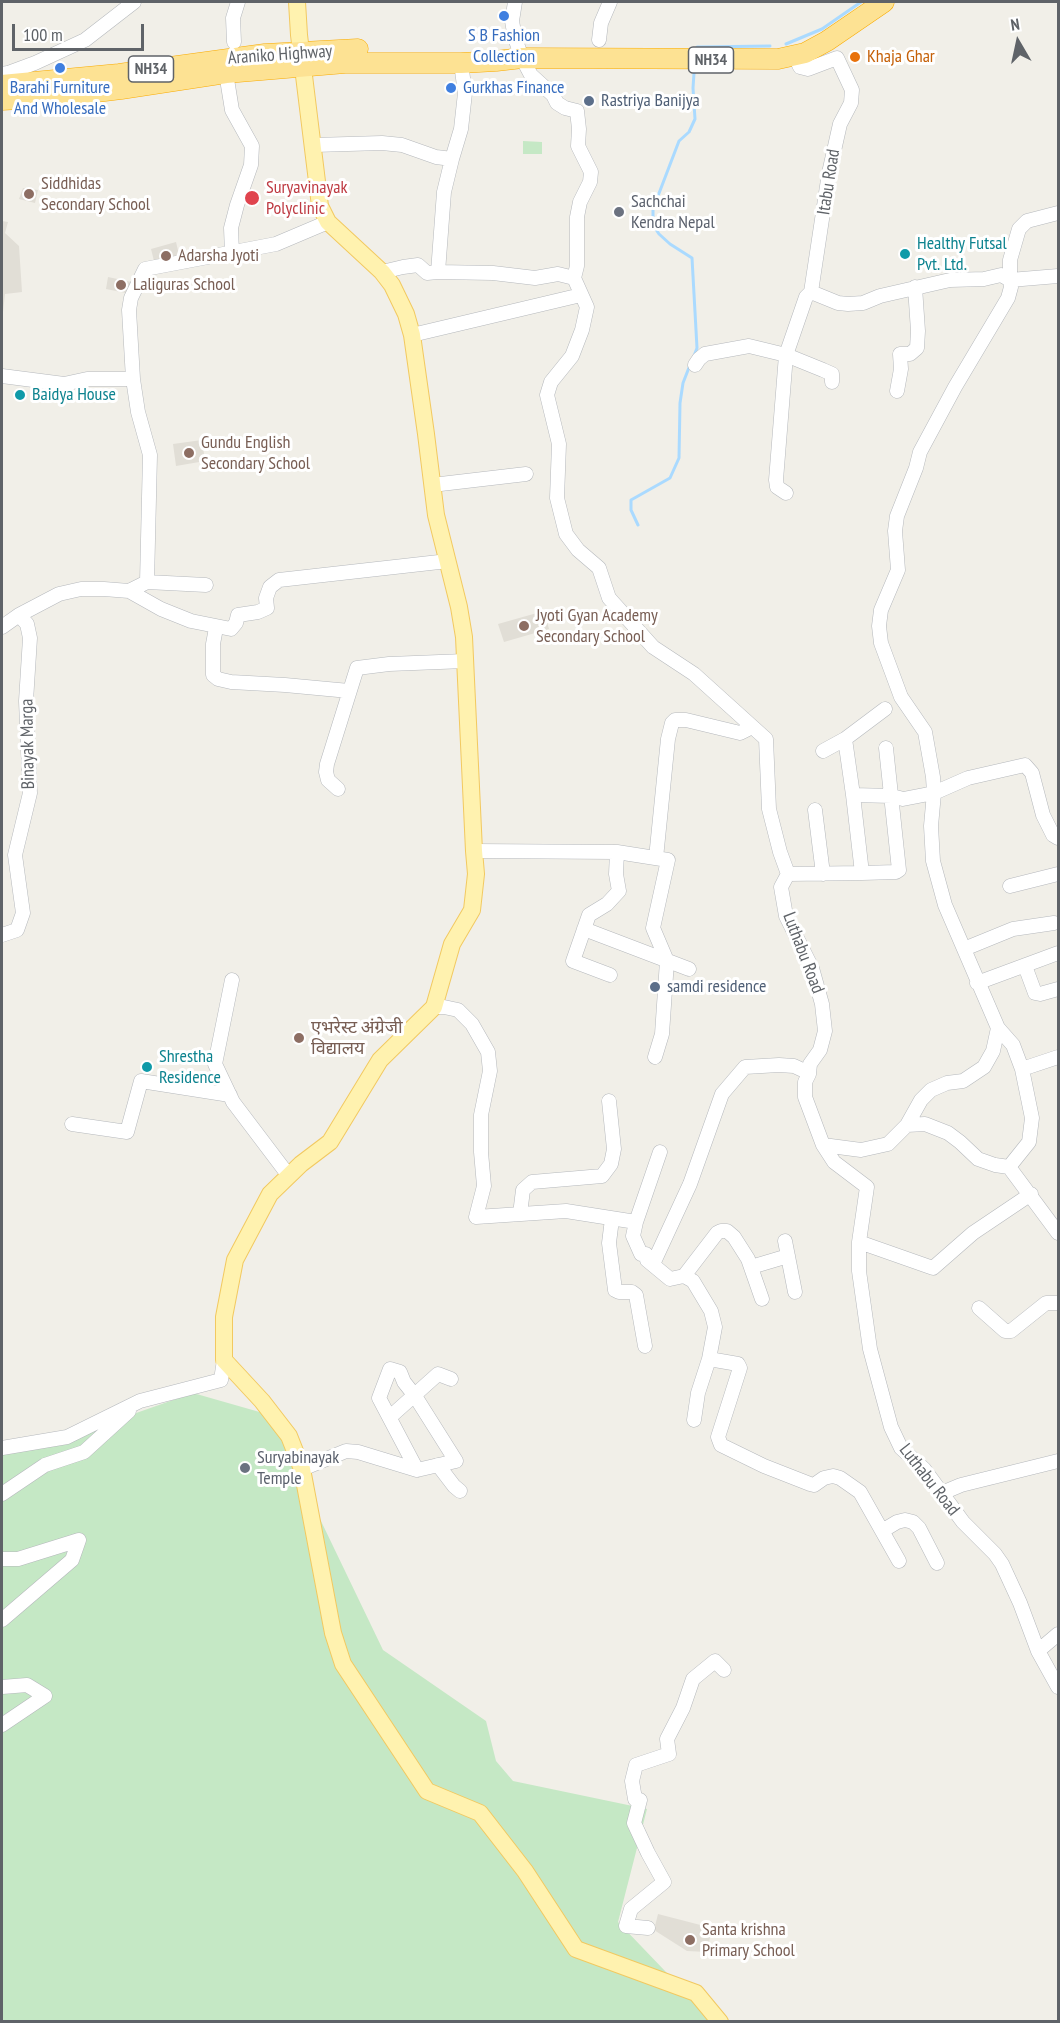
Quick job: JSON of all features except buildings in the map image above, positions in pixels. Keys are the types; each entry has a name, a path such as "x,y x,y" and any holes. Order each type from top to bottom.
{"highway":[{"name":"Araniko Highway","path":"2,100 55,97 121,89 226,73 302,58 369,62 461,63 522,58 778,60 795,56 827,41 884,2"},
{"name":"Araniko Highway","path":"2,85 119,74 219,59 302,58 460,50 498,52 522,58"}],"main road":[{"path":"297,2 320,206 328,222 382,272 399,298 412,335 436,515 459,607 465,661 476,874 472,910 452,944 434,1007 380,1060 330,1142 270,1194 235,1260 224,1317 224,1360 262,1401 289,1436 302,1469 333,1633 343,1664 427,1791 480,1813 525,1871 576,1949 696,1993 720,2022"}],"street":[{"path":"2,74 8,74 86,40 134,2"},
{"path":"234,42 233,18 238,2"},
{"path":"515,2 512,21 522,58"},
{"path":"599,40 601,23 610,2"},
{"name":"Itabu Road","path":"795,56 800,67 807,69 837,58 852,90 851,103 837,136 829,173 811,292"},
{"name":"Luthabu Road","path":"522,58 531,75 553,95 557,103 564,108 577,111 578,146 591,172 590,182 580,202 577,217 577,266 574,278 587,307 582,330 572,356 551,382 547,395 559,444 557,498 566,534 578,550 599,568 609,598 653,647 694,674 766,739 769,809 788,874 781,886 786,916 812,968 822,1004 825,1031 820,1050 810,1064 805,1082 805,1097 823,1145 834,1162 867,1187 859,1242 859,1271 870,1349 891,1427 901,1448 924,1469 963,1522 1002,1564 1020,1603 1038,1652 1059,1687"},
{"path":"438,272 444,192 459,137 465,93 461,63"},
{"path":"226,73 232,110 252,146 251,165 231,228 232,253"},
{"path":"314,145 382,143 402,145 435,158 452,159"},
{"path":"1010,1167 1029,1142 1032,1118 1022,1069 1013,1045 998,1028 945,905 933,861 931,826 933,777 925,732 902,697 881,643 879,626 881,610 898,570 895,531 897,516 920,452 955,387 1008,298 1011,287 1010,260 1019,229 1027,221 1059,213"},
{"path":"147,582 150,455 138,412 133,379 129,310 131,298 145,269 276,244 328,222"},
{"path":"382,272 418,266 427,273 493,273 536,278 558,274 574,278"},
{"path":"786,493 777,488 776,480 786,355 806,297 811,292 838,303 848,304 863,303 880,296 950,280 984,279 1000,275 1010,280 1059,276"},
{"path":"897,391 901,369 895,354 910,354 917,348 915,287"},
{"path":"412,335 581,295"},
{"path":"695,365 705,354 749,346 786,355 832,374 832,382"},
{"path":"2,376 64,384 87,379 133,379"},
{"path":"432,485 526,474"},
{"path":"2,627 19,615 59,594 81,589 129,591 175,615 216,628 231,629 238,615 267,608 266,598 270,587 279,580 448,561"},
{"path":"129,591 147,582 206,585"},
{"name":"Binayak Marga","path":"2,935 17,930 23,913 15,855 30,793 26,701 30,638 27,624 19,615"},
{"path":"216,628 213,644 213,675 218,679 349,692"},
{"path":"338,789 328,780 327,764 357,668 389,664 465,661"},
{"path":"823,751 845,739 885,709"},
{"path":"656,858 668,739 672,723 675,720 686,720 740,733 752,727"},
{"path":"845,739 862,873"},
{"path":"788,874 896,872 899,870 886,748"},
{"path":"853,795 892,796 903,799 934,794 968,778 1025,765 1032,772 1043,815 1053,835 1059,838"},
{"path":"815,810 823,874"},
{"path":"474,851 617,852 668,860 652,928 667,961 662,1034 655,1058"},
{"path":"610,975 573,961 589,915 607,903 619,891 616,874 617,852"},
{"path":"1010,886 1059,874"},
{"path":"964,949 1013,929 1054,923"},
{"path":"584,929 689,969"},
{"path":"977,983 1059,954"},
{"path":"1024,966 1035,993 1040,994 1059,989"},
{"path":"232,980 215,1064 232,1102 289,1176"},
{"path":"434,1007 458,1010 471,1024 488,1052 490,1071 481,1114 484,1186 476,1217 566,1211 636,1222"},
{"path":"823,1145 861,1150 888,1144 907,1125 921,1100 931,1090 947,1083 963,1081 984,1067 993,1051 998,1028"},
{"path":"1022,1069 1059,1057"},
{"path":"653,1264 690,1184 722,1094 745,1067 794,1066 809,1073"},
{"path":"72,1124 127,1132 141,1081 230,1095"},
{"path":"520,1214 523,1190 532,1182 602,1176 611,1164 614,1149 609,1101"},
{"path":"907,1125 925,1124 954,1137 978,1159 1010,1167 1059,1233"},
{"path":"660,1152 633,1236 641,1254 646,1254 647,1260 670,1279 684,1276 721,1231 727,1231 734,1237 748,1259 762,1299"},
{"path":"859,1242 933,1268 973,1233 1030,1194"},
{"path":"612,1219 609,1243 615,1290 632,1292 636,1295 645,1346"},
{"path":"785,1241 795,1292"},
{"path":"751,1267 788,1256"},
{"path":"684,1276 693,1281 711,1311 715,1327 709,1359 698,1392 694,1420"},
{"path":"979,1308 1005,1331 1011,1331 1049,1302 1059,1303"},
{"path":"709,1359 738,1364 740,1368 718,1437 721,1445 764,1466 810,1484 814,1485 824,1478 833,1476 840,1478 860,1492 899,1561"},
{"path":"2,1448 67,1437 140,1401 221,1380 224,1360"},
{"path":"302,1469 346,1451 358,1452 417,1470 456,1461 404,1382 400,1372 390,1369 380,1398 417,1470"},
{"path":"390,1417 438,1374 451,1379"},
{"path":"2,1494 45,1465 84,1452 140,1401"},
{"path":"942,1493 961,1485 1059,1461"},
{"path":"438,1465 460,1491"},
{"path":"882,1531 897,1522 905,1520 913,1522 919,1528 938,1563"},
{"path":"2,1559 18,1559 79,1540 72,1560 2,1620"},
{"path":"1038,1652 1059,1634"},
{"path":"648,1928 626,1926 631,1909 664,1882 634,1823 640,1800 635,1799 632,1781 636,1765 669,1755 667,1739 683,1708 693,1679 716,1661 724,1670"},
{"path":"2,1687 27,1685 45,1696 2,1725"}],"shaded area":[{"name":"Siddhidas Secondary School","path":"23,188 38,190 35,203 19,199"},
{"path":"2,221 8,222 5,233 19,246 22,292 5,294 2,321"},
{"name":"Adarsha Jyoti","path":"176,242 180,259 155,265 151,249"},
{"name":"Laliguras School","path":"108,277 136,283 131,294 106,289"},
{"name":"Gundu English Secondary School","path":"202,440 205,461 176,466 173,444"},
{"name":"Jyoti Gyan Academy Secondary School","path":"544,611 549,629 504,642 498,624"},
{"name":"Santa krishna Primary School","path":"658,1914 712,1928 707,1952 687,1951 654,1930"}],"green space":[{"path":"523,141 542,142 542,154 523,154"},
{"path":"193,1393 270,1415 383,1650 486,1721 496,1761 513,1781 647,1809 618,1922 713,2021 2,2021 2,1453 34,1449"}],"waterway":[{"path":"786,44 822,29 861,2"},
{"path":"697,47 770,46"},
{"path":"694,73 695,119 689,132 679,141 653,209 653,225 670,244 692,258 697,348 694,356"},
{"path":"638,525 631,510 631,500 670,478 679,458 680,403 683,383 690,365"}],"place":[{"name":"S B Fashion Collection","path":"504,16"},
{"name":"Khaja Ghar","path":"855,57"},
{"name":"Barahi Furniture And Wholesale","path":"60,68"},
{"name":"Gurkhas Finance","path":"451,88"},
{"name":"Rastriya Banijya","path":"589,101"},
{"name":"Siddhidas Secondary School","path":"29,194"},
{"name":"Suryavinayak Polyclinic","path":"252,198"},
{"name":"Sachchai Kendra Nepal","path":"619,212"},
{"name":"Healthy Futsal Pvt. Ltd.","path":"905,254"},
{"name":"Adarsha Jyoti","path":"166,256"},
{"name":"Laliguras School","path":"121,285"},
{"name":"Baidya House","path":"20,395"},
{"name":"Gundu English Secondary School","path":"189,453"},
{"name":"Jyoti Gyan Academy Secondary School","path":"524,626"},
{"name":"samdi residence","path":"655,987"},
{"name":"एभरेस्ट अंग्रेजी विद्यालय","path":"299,1038"},
{"name":"Shrestha Residence","path":"147,1067"},
{"name":"Suryabinayak Temple","path":"245,1468"},
{"name":"Santa krishna Primary School","path":"690,1940"}]}
